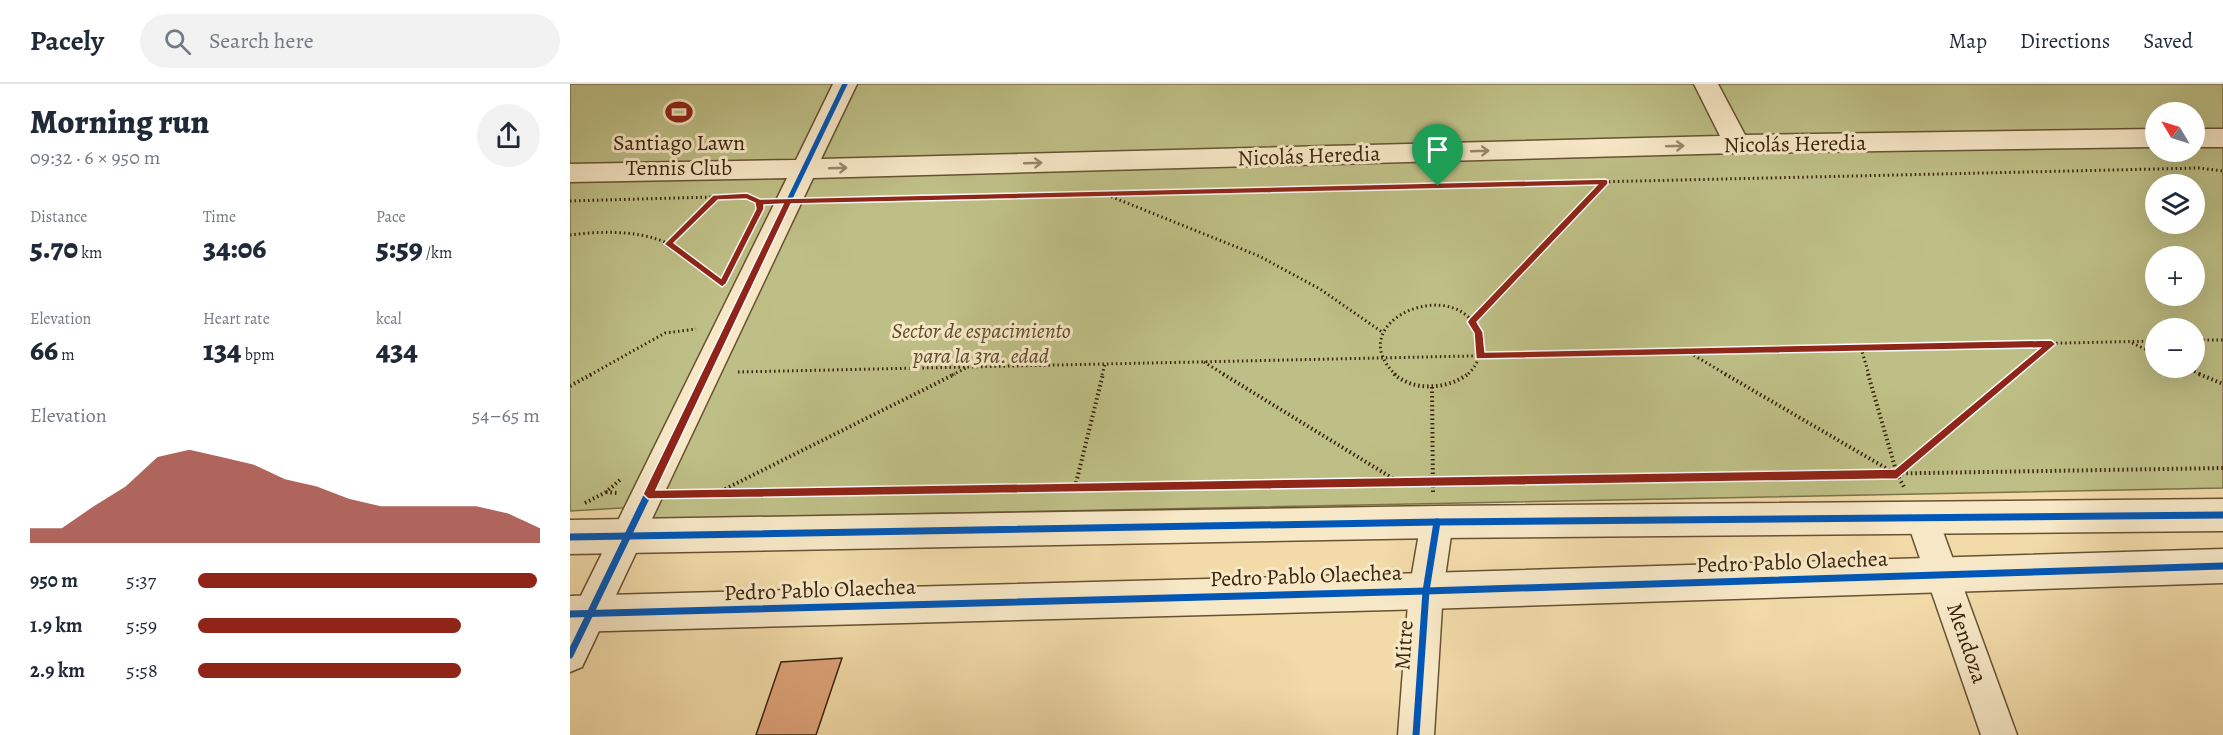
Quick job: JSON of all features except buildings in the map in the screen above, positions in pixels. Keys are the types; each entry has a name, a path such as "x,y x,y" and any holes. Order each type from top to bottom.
{"street":[{"path":"570,655 580,614 629,534 845,84"},
{"path":"1706,84 1737,144"},
{"name":"Nicolás Heredia","path":"570,173 804,169 1737,144 2145,138"},
{"path":"2205,138 2223,138"},
{"name":"Pedro Pablo Olaechea","path":"574,521 629,534 1437,522 2223,515"},
{"name":"Mendoza","path":"1922,519 1944,575 1999,735"},
{"name":"Mitre","path":"1416,735 1426,591 1437,522"},
{"name":"Pedro Pablo Olaechea","path":"580,614 2223,566"}],"path":[{"path":"570,201 747,196 759,202 2199,168 2223,171"},
{"path":"1472,322 1605,182"},
{"path":"1103,193 1259,256 1320,289 1382,332"},
{"path":"668,244 716,197"},
{"path":"759,202 760,209"},
{"path":"570,235 585,232 642,236 668,244 722,284"},
{"path":"717,292 727,274"},
{"path":"1431,304 1454,309 1472,322 1481,344 1480,356 1473,368 1462,378 1448,385 1432,387 1416,385 1401,379 1389,370 1382,358 1379,345 1382,332 1390,320 1401,311 1416,305 1431,304"},
{"path":"570,386 664,333 699,328 694,338"},
{"path":"2205,340 2223,340"},
{"path":"732,372 2145,341"},
{"path":"2128,342 2145,349"},
{"path":"1897,474 2051,344"},
{"path":"1861,348 1897,474"},
{"path":"1688,351 1897,474"},
{"path":"1204,362 1400,482"},
{"path":"1075,487 1105,364"},
{"path":"717,493 966,367"},
{"path":"2205,376 2223,384"},
{"path":"1432,387 1431,482 1437,522"},
{"path":"606,492 717,493 2223,468"},
{"path":"574,521 621,479 627,469"}],"green space":[{"name":"Sector de espacimiento para la 3ra. edad","path":"570,84 2223,84 2223,488 651,519 656,506 570,511"}],"cycle path":[{"path":"570,655 845,84"},
{"path":"570,537 1437,522 2223,515"},
{"path":"1416,735 1426,591 1437,522"},
{"path":"570,614 1426,591 2223,566"}],"place":[{"name":"Santiago Lawn Tennis Club","path":"679,112"}],"route":[{"path":"1438,186 789,201 759,202 760,209 722,284 668,244 716,197 747,196 759,202 789,201 648,494 1897,474 2051,344 1480,356 1481,344 1472,322 1605,182 1438,186"}]}
